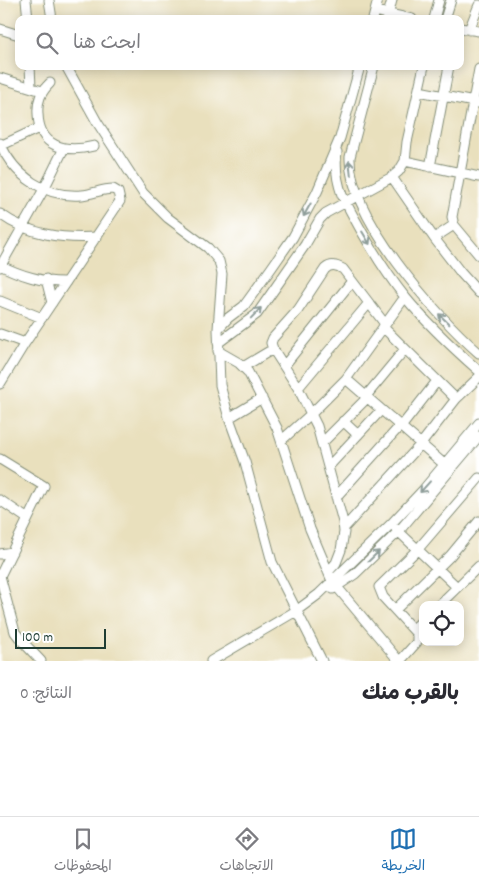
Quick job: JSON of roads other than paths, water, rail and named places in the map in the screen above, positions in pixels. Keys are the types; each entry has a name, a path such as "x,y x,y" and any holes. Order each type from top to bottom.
{"street":[{"path":"26,0 28,15"},
{"path":"49,0 51,15"},
{"path":"374,15 378,0"},
{"path":"387,15 392,0"},
{"path":"435,15 439,0"},
{"path":"446,15 451,0"},
{"path":"479,5 464,29 479,32"},
{"path":"0,29 15,34"},
{"path":"478,254 454,225 452,217 459,172 476,103 479,69"},
{"path":"30,70 31,87"},
{"path":"68,70 97,122 143,193 168,218 208,248 219,261 222,274 218,329 220,384 229,418 245,462 272,562 322,661"},
{"path":"359,70 336,157 339,187 346,204 381,264 405,297 428,323 479,371"},
{"path":"373,70 350,157 349,169 358,197 381,238 416,288 438,313 478,349"},
{"path":"218,347 257,314 305,245 320,219 334,208 346,204 400,171 405,161 407,142 423,70"},
{"path":"430,167 448,70"},
{"path":"0,78 42,91"},
{"path":"50,82 42,91 38,103 39,128 45,137 55,145 74,150 94,146"},
{"path":"419,91 476,103"},
{"path":"0,384 25,343 118,205 120,198 118,192 110,189 82,195 61,194 36,186 23,175 7,158 0,145 39,128"},
{"path":"218,329 228,318 244,306 293,236 317,192 339,141"},
{"path":"339,141 353,141"},
{"path":"64,148 44,189 0,266 46,280 66,282"},
{"path":"405,161 479,177"},
{"path":"392,177 434,238 479,293"},
{"path":"0,214 22,228 48,235 70,238 97,237"},
{"path":"434,238 454,225"},
{"path":"478,254 479,241"},
{"path":"332,580 341,550 344,528 329,466 323,442 312,414 273,349 271,343 273,338 298,310 325,269 330,265 339,266 384,325 456,400"},
{"path":"46,280 52,303"},
{"path":"284,366 352,281"},
{"path":"282,440 312,414 346,379 405,297"},
{"path":"0,301 42,318"},
{"path":"298,388 369,303"},
{"path":"0,334 25,343"},
{"path":"218,347 243,367 262,398 282,440 310,530 332,580 400,661 417,642 417,634 383,598 380,587 418,549 479,478"},
{"path":"243,367 273,349"},
{"path":"323,442 366,397 405,349"},
{"path":"344,528 479,376"},
{"path":"346,379 445,465"},
{"path":"336,497 400,427 437,380"},
{"path":"229,418 262,398"},
{"path":"329,466 381,410"},
{"path":"343,421 358,435"},
{"path":"332,580 355,574 399,531 442,475 445,465 479,423"},
{"path":"211,661 296,611 319,594 442,475 479,436"},
{"path":"0,459 44,486 0,576 15,632 41,661"},
{"path":"0,500 28,519"},
{"path":"395,610 450,556 479,521"},
{"path":"391,524 457,587"},
{"path":"0,554 12,552"},
{"path":"443,601 478,570"},
{"path":"413,629 419,624"}]}
